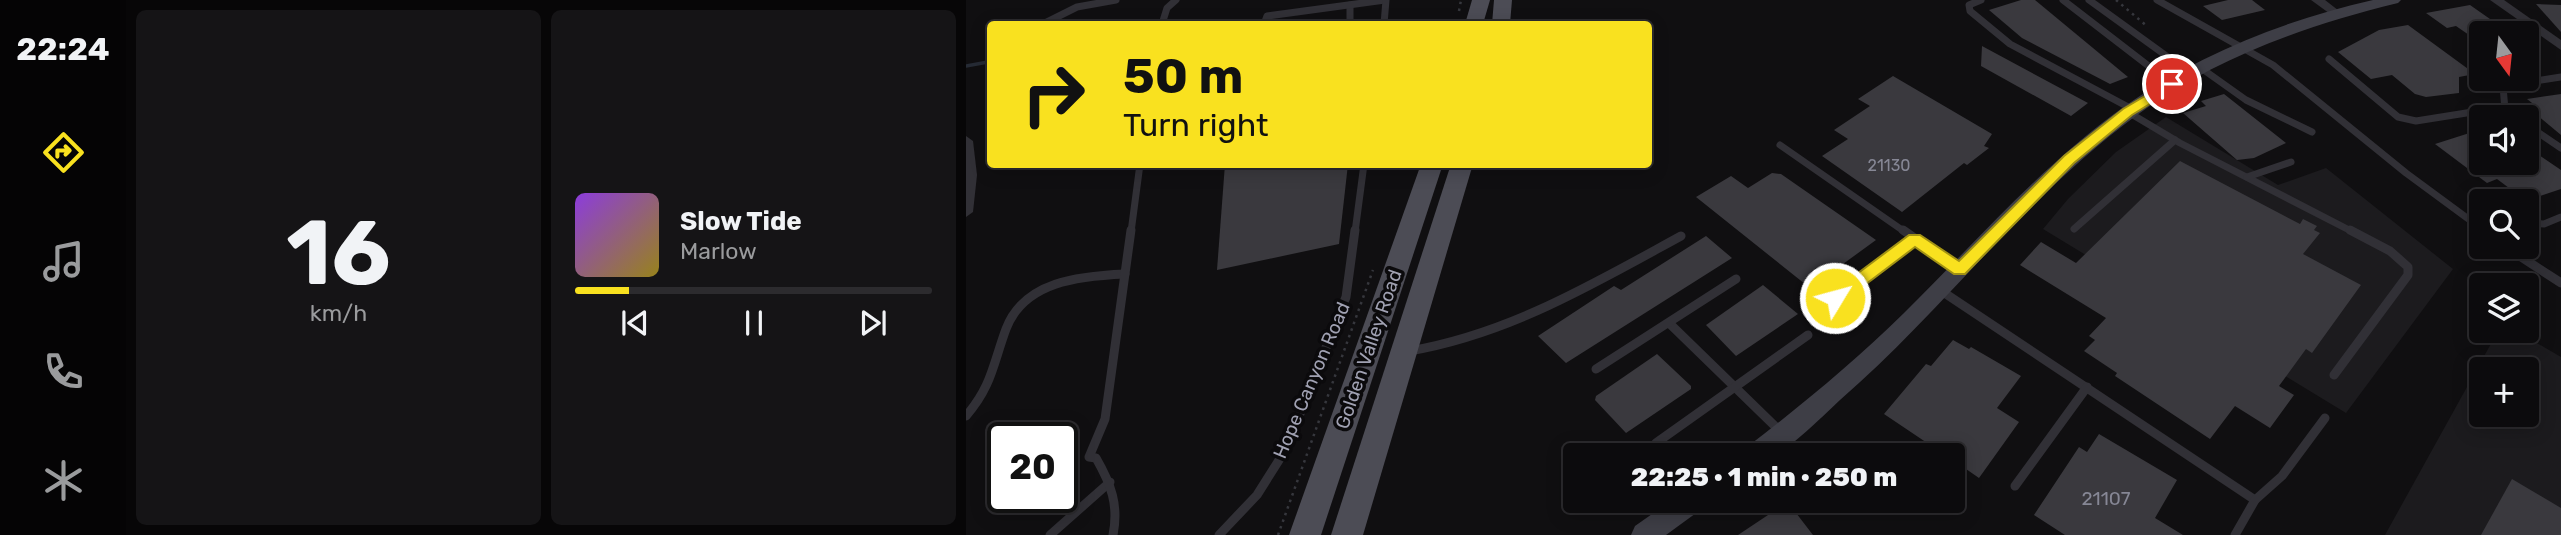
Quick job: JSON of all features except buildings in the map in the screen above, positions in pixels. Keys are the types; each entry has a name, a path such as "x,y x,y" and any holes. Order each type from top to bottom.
{"main road":[{"path":"1475,21 1481,0"},
{"path":"1501,21 1503,0"},
{"name":"Golden Valley Road","path":"1306,535 1431,168"},
{"name":"Golden Valley Road","path":"1347,535 1461,168"}],"street":[{"path":"2317,0 2337,14"},
{"path":"1771,443 1878,352 2069,159 2130,111 2172,84 2242,48 2337,14 2393,0"},
{"path":"2496,0 2561,46"},
{"path":"966,141 966,212"},
{"path":"1649,533 1676,513"}],"lane":[{"path":"1047,21 1079,6 1116,0"},
{"path":"1163,21 1167,8 1176,0"},
{"path":"1265,21 1267,16 1385,0 1384,21"},
{"path":"1981,0 1969,5 1970,10 2010,44 2130,111 2175,140 2390,251 2408,267 2408,275 2334,375"},
{"path":"2063,0 2113,37 2152,72 2172,84"},
{"path":"2089,0 2154,50 2312,132"},
{"path":"2157,0 2273,65 2406,173 2469,219"},
{"path":"1350,5 1350,21"},
{"path":"2329,59 2398,117 2416,121 2469,113"},
{"path":"2504,105 2503,86 2561,76"},
{"path":"2539,133 2561,148"},
{"path":"2074,229 2175,140"},
{"path":"1780,145 1960,270"},
{"path":"2247,177 2291,162"},
{"path":"1113,535 1119,512 1110,482 1096,458 1089,457 1105,419 1139,168"},
{"name":"Hope Canyon Road","path":"1219,535 1257,495 1286,449 1346,297 1363,168"},
{"path":"2539,224 2561,217"},
{"path":"1403,352 1441,346 1522,321 1681,236"},
{"path":"1835,298 1915,239"},
{"path":"2524,259 2561,283"},
{"path":"966,416 987,392 999,366 1007,327 1020,305 1041,289 1068,280 1125,274"},
{"path":"1596,369 1736,279"},
{"path":"1940,290 2255,500"},
{"path":"1669,323 1783,434"},
{"path":"1656,443 1808,335"},
{"path":"2015,486 2087,387"},
{"path":"2235,535 2255,500 2281,476 2325,418"},
{"path":"1050,535 1110,482"}],"path":[{"path":"1278,535 1375,267"}],"shaded area":[{"path":"2166,117 2278,185 2326,168 2453,269 2346,413 2043,229 2068,199 2116,152"},
{"path":"2491,343 2537,343 2561,357 2561,535 2385,535 2469,383 2469,427 2539,427 2539,357 2484,357"}],"waterway":[{"path":"966,66 987,62"}],"route":[{"path":"1835,298 1915,239 1960,270 2069,159 2128,112 2172,84"}]}
